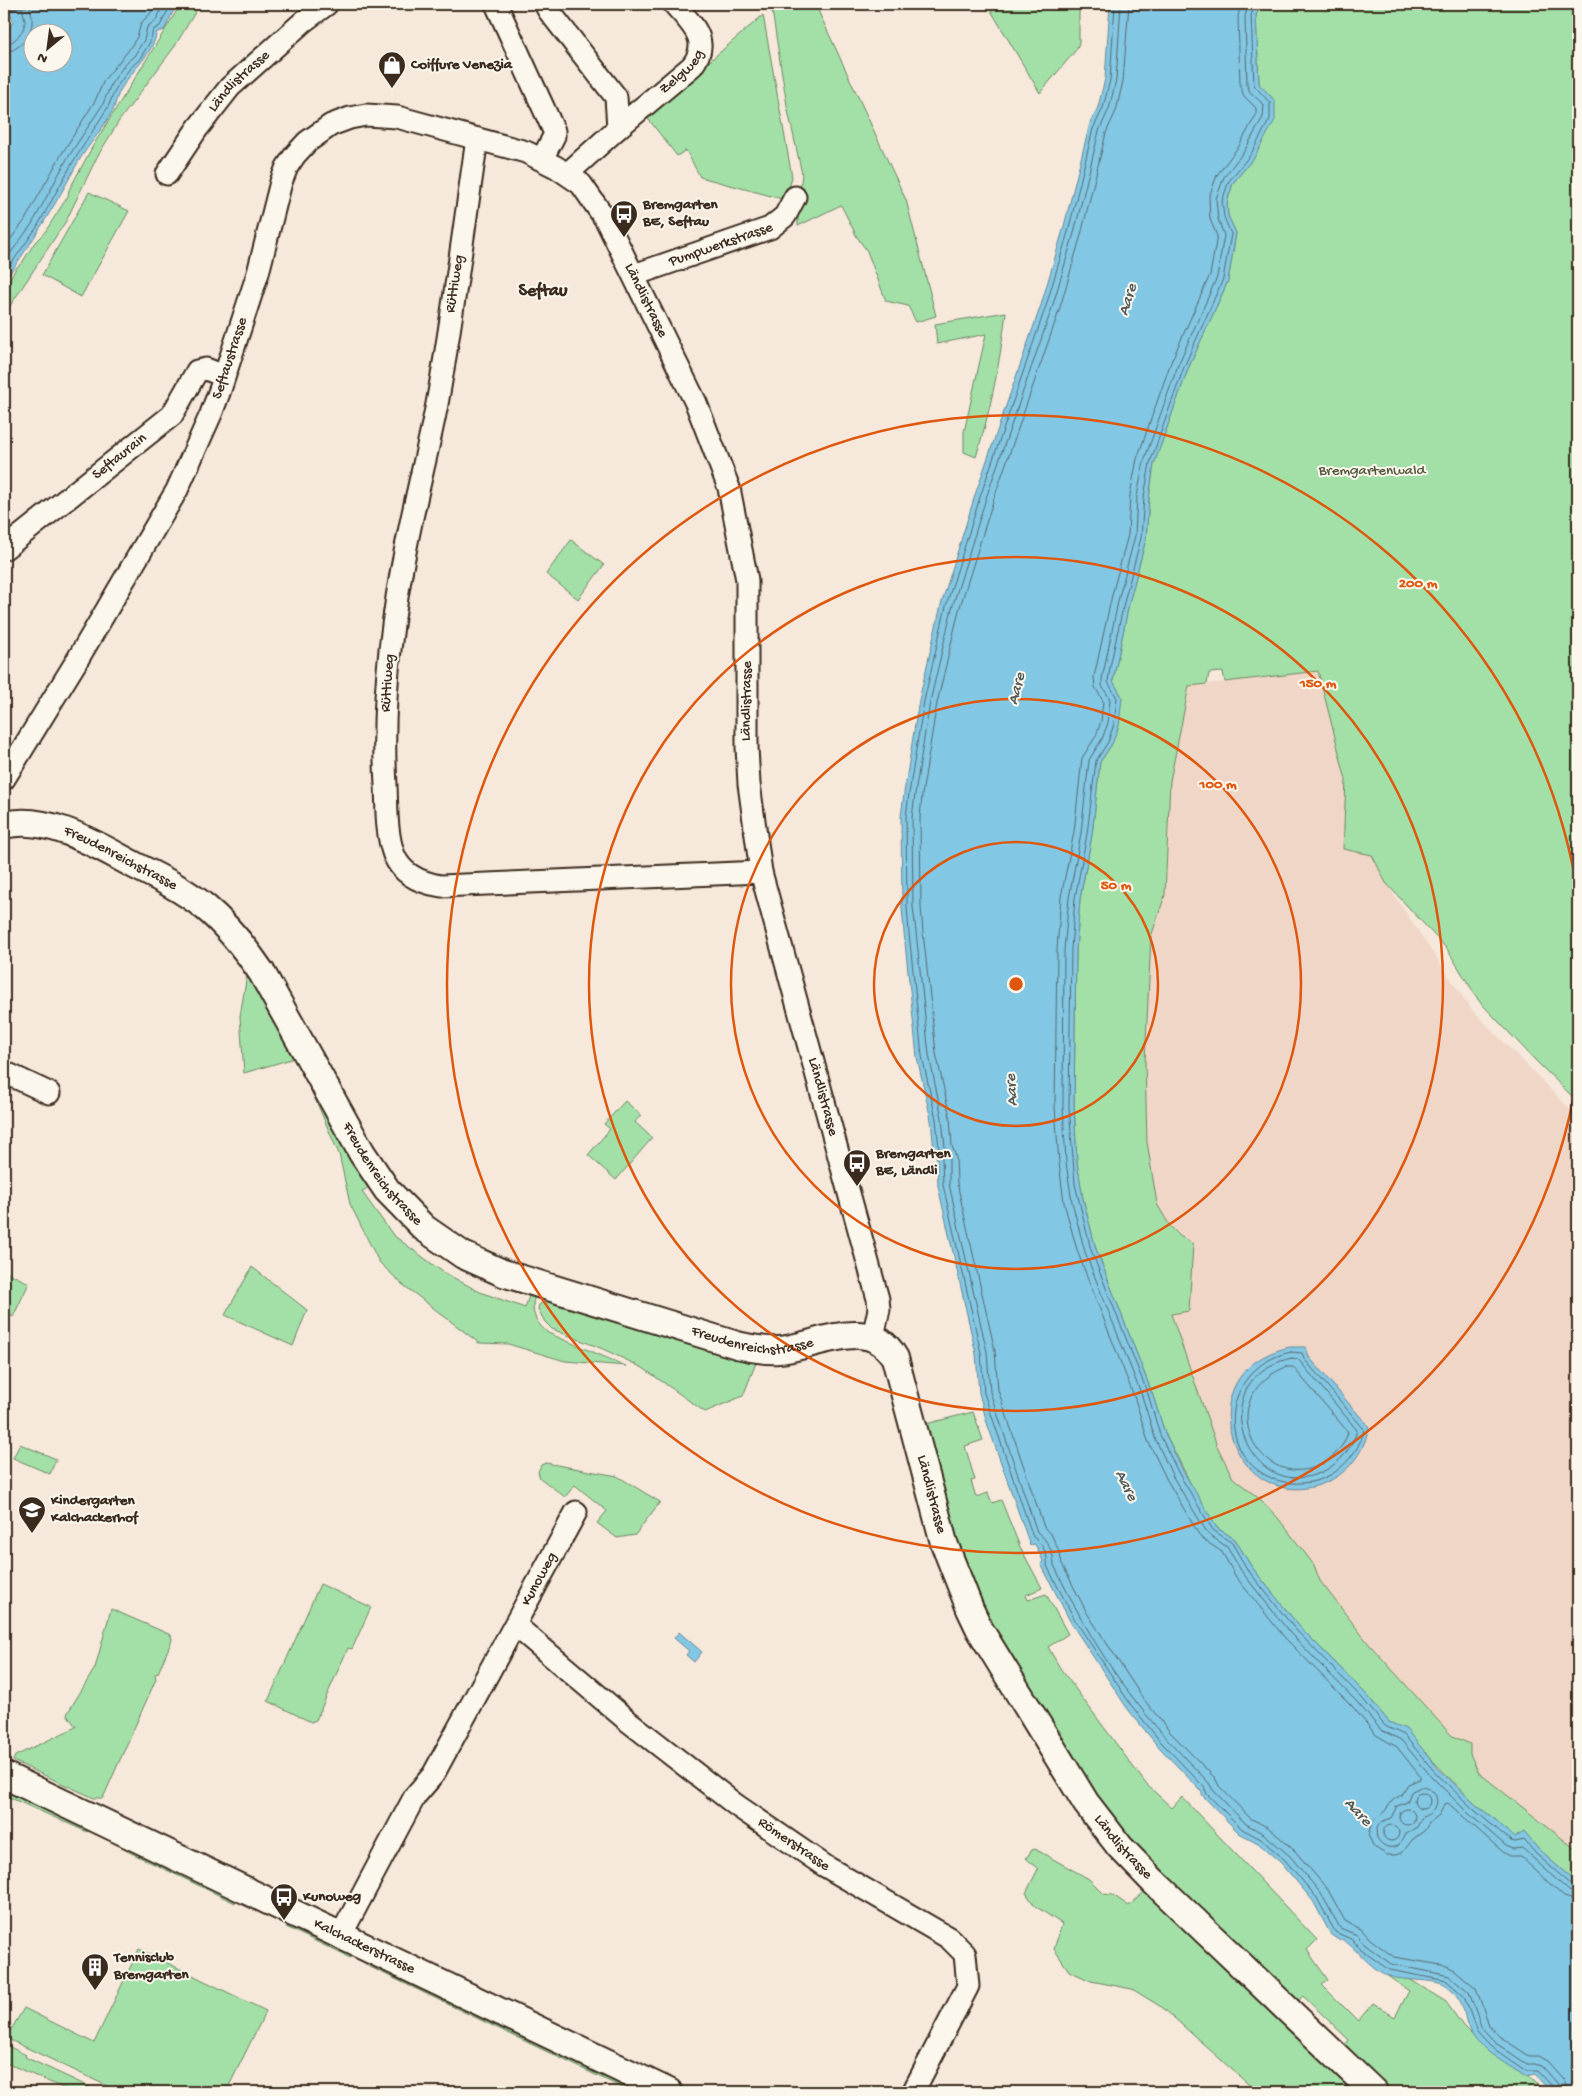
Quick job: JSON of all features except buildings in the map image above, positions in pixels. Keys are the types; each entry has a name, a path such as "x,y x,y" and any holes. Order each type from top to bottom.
{"street":[{"name":"Ländlistrasse","path":"167,174 197,129 230,87 304,21 327,4"},
{"path":"496,4 554,131 554,136 542,159"},
{"path":"545,4 616,97 618,128"},
{"name":"Zelgweg","path":"567,174 697,61 701,48 697,32 674,4"},
{"name":"Seftaustrasse","path":"4,779 76,662 177,490 211,414 258,273 282,182 295,155 307,142 331,125 350,118 366,115 397,117 526,152 542,159"},
{"name":"Rüttiweg","path":"477,139 437,400 406,543 396,601 387,682 384,758 388,817 394,853 401,865 413,877 441,886 762,872"},
{"name":"Ländlistrasse","path":"542,159 581,184 595,202 634,275 696,403 729,488 747,580 747,747 749,784 762,872 878,1299 879,1309 873,1337 884,1344 894,1358 944,1542 970,1609 980,1630 1086,1803 1120,1847 1153,1881 1374,2092"},
{"name":"Pumpwerkstrasse","path":"634,275 770,228 785,216 795,197"},
{"name":"Seftaurain","path":"4,549 172,415 197,371 206,369 224,376"},
{"name":"Freudenreichstrasse","path":"4,820 46,826 85,840 174,886 204,906 226,926 244,945 262,973 362,1153 387,1190 424,1228 463,1255 503,1273 737,1345 761,1350 780,1350 848,1335 873,1337"},
{"path":"4,1072 50,1093"},
{"name":"Kunoweg","path":"341,1935 416,1796 433,1775 576,1512"},
{"name":"Römerstrasse","path":"514,1625 628,1721 736,1805 825,1866 950,1938 965,1954 968,1986 913,2092"},
{"name":"Kalchackerstrasse","path":"4,1775 670,2092"}],"shaded area":[{"path":"1318,671 1346,780 1343,849 1372,855 1386,883 1470,1008 1578,1117 1578,1851 1479,1773 1470,1754 1470,1744 1452,1736 1368,1643 1320,1581 1314,1565 1278,1518 1261,1500 1233,1478 1217,1446 1171,1314 1189,1311 1193,1244 1170,1226 1157,1204 1147,1142 1145,1062 1151,937 1165,895 1170,781 1189,686"}],"green space":[{"path":"4,4 13,4 9,7 12,16 6,22 4,21"},
{"path":"181,4 200,4 175,46 119,121 97,157 66,221 4,315 4,289 16,268 22,263 35,242 45,232 68,196 69,190 94,144"},
{"path":"771,4 815,4 906,200 936,316 916,322 908,306 886,301 867,251 857,237 841,205 798,226 798,204 802,174 787,106"},
{"path":"987,4 1053,4 1053,10 1079,8 1079,43 1076,50 1040,93"},
{"name":"Bremgartenwald","path":"1261,4 1578,4 1578,1102 1479,1001 1447,949 1386,883 1372,855 1343,849 1346,780 1318,671 1225,682 1223,672 1209,673 1207,684 1189,686 1170,781 1165,895 1151,937 1145,1062 1147,1142 1157,1204 1170,1226 1180,1236 1193,1244 1189,1311 1171,1314 1217,1446 1233,1478 1261,1500 1278,1518 1314,1565 1320,1581 1368,1643 1452,1736 1470,1744 1470,1754 1479,1773 1578,1851 1578,1884 1539,1850 1524,1833 1514,1838 1497,1821 1476,1805 1401,1728 1389,1722 1367,1695 1299,1626 1251,1566 1235,1539 1217,1528 1202,1506 1165,1433 1152,1393 1096,1249 1083,1199 1077,1162 1074,1106 1076,950 1080,899 1092,835 1100,762 1112,744 1122,697 1113,681 1130,599 1146,539 1154,464 1188,369 1228,281 1236,233 1228,216 1227,203 1233,183 1255,156 1275,101 1259,84 1256,15"},
{"path":"763,15 792,177 786,200 700,177 686,150 677,156 646,116"},
{"path":"89,192 129,211 81,297 42,275"},
{"path":"1006,312 994,385 976,457 964,452 964,432 986,334 937,344 935,324"},
{"path":"571,540 604,565 578,599 546,574"},
{"path":"248,969 298,1057 244,1073 240,1016"},
{"path":"317,1093 371,1185 362,1192 393,1235 443,1272 480,1292 525,1308 530,1293 535,1295 533,1311 540,1325 548,1333 626,1366 565,1361 508,1344 479,1343 402,1284 379,1262 350,1204 339,1154 313,1094"},
{"path":"625,1101 641,1115 635,1122 652,1138 616,1180 588,1155 610,1129 604,1124"},
{"path":"252,1267 307,1310 293,1346 225,1315"},
{"path":"4,1271 29,1283 13,1317 4,1312"},
{"path":"546,1297 743,1361 756,1363 743,1396 705,1412 643,1368 603,1349 552,1329 545,1322 538,1309"},
{"path":"973,1412 983,1440 965,1446 975,1480 971,1481 976,1497 988,1493 992,1503 1001,1500 1020,1547 1042,1588 1026,1595 1028,1600 1046,1594 1068,1634 1048,1647 1060,1668 1146,1784 1172,1808 1182,1797 1317,1940 1307,1950 1328,1980 1322,1985 1358,2021 1373,2003 1395,2017 1409,1991 1386,1975 1411,1980 1446,2002 1463,2026 1487,2050 1534,2081 1544,2092 1387,2092 1341,2049 1349,2040 1303,1996 1295,2004 1132,1848 1027,1692 966,1579 922,1425"},
{"path":"20,1444 56,1459 50,1474 13,1458"},
{"path":"546,1463 617,1476 660,1502 635,1535 617,1538 597,1523 607,1511 575,1485 565,1497 540,1478 538,1472 541,1465"},
{"path":"320,1584 371,1607 352,1649 348,1648 316,1720 311,1722 268,1701"},
{"path":"111,1609 171,1635 172,1640 158,1673 155,1674 156,1679 103,1798 94,1798 13,1761 15,1756 76,1727 67,1714 95,1668"},
{"path":"4,1785 90,1825 87,1832 4,1795"},
{"path":"130,1845 238,1896 235,1903 127,1851"},
{"path":"1035,1849 1089,1879 1104,1894 1113,1895 1129,1906 1144,1892 1353,2092 1257,2092 1163,2008 1132,1989 1091,1981 1069,1971 1054,1949 1062,1924 1035,1906 1026,1893 1038,1869 1026,1858"},
{"path":"289,1920 354,1951 350,1958 286,1927"},
{"path":"139,1949 266,2011 226,2092 120,2092 6,2038 24,2008 94,2043"},
{"path":"369,1959 648,2092 631,2092 366,1965"},
{"path":"4,2044 26,2055 25,2057 100,2092 72,2092 4,2062"}],"water":[{"path":"13,4 177,4 164,30 157,32 147,55 121,89 109,117 81,157 44,222 4,280 4,36 13,22 9,7"},
{"name":"Aare","path":"1110,4 1261,4 1256,15 1259,84 1275,101 1275,120 1255,156 1233,183 1227,202 1228,216 1236,233 1228,281 1188,369 1154,464 1146,539 1130,599 1113,681 1122,697 1119,726 1112,744 1100,762 1092,835 1080,899 1076,950 1074,1106 1077,1162 1083,1199 1096,1249 1152,1393 1165,1433 1183,1471 1217,1528 1235,1539 1251,1566 1299,1626 1367,1695 1389,1722 1406,1729 1438,1768 1514,1838 1524,1832 1539,1850 1578,1884 1578,2092 1551,2092 1535,2075 1526,2077 1490,2053 1472,2035 1468,2028 1462,2004 1454,1992 1446,1986 1434,1982 1400,1979 1386,1975 1342,1939 1340,1941 1331,1935 1313,1901 1281,1863 1258,1843 1239,1833 1156,1744 1127,1708 1071,1623 1041,1564 1043,1561 1035,1544 1030,1545 987,1423 979,1393 976,1354 938,1186 937,1159 934,1151 931,1120 917,1057 902,908 901,817 919,700 941,605 976,492 1041,305 1063,230 1089,127 1098,107 1105,79"},
{"path":"1290,1347 1306,1347 1309,1357 1369,1427 1360,1451 1345,1471 1331,1480 1298,1489 1269,1483 1247,1465 1233,1440 1228,1412 1235,1385 1255,1362"},
{"path":"679,1632 702,1652 694,1662 686,1655 689,1651 674,1638"}],"waterway":[{"path":"4,10 28,4"}],"place":[{"name":"Coiffure Venezia","path":"392,89"},
{"name":"Bremgarten BE, Seftau","path":"624,238"},
{"name":"Bremgarten BE, Ländli","path":"857,1187"},
{"name":"Kindergarten Kalchackerhof","path":"32,1534"},
{"name":"Kunoweg","path":"284,1921"},
{"name":"Tennisclub Bremgarten","path":"95,1991"}],"district":[{"name":"Seftau","path":"543,291"}]}
